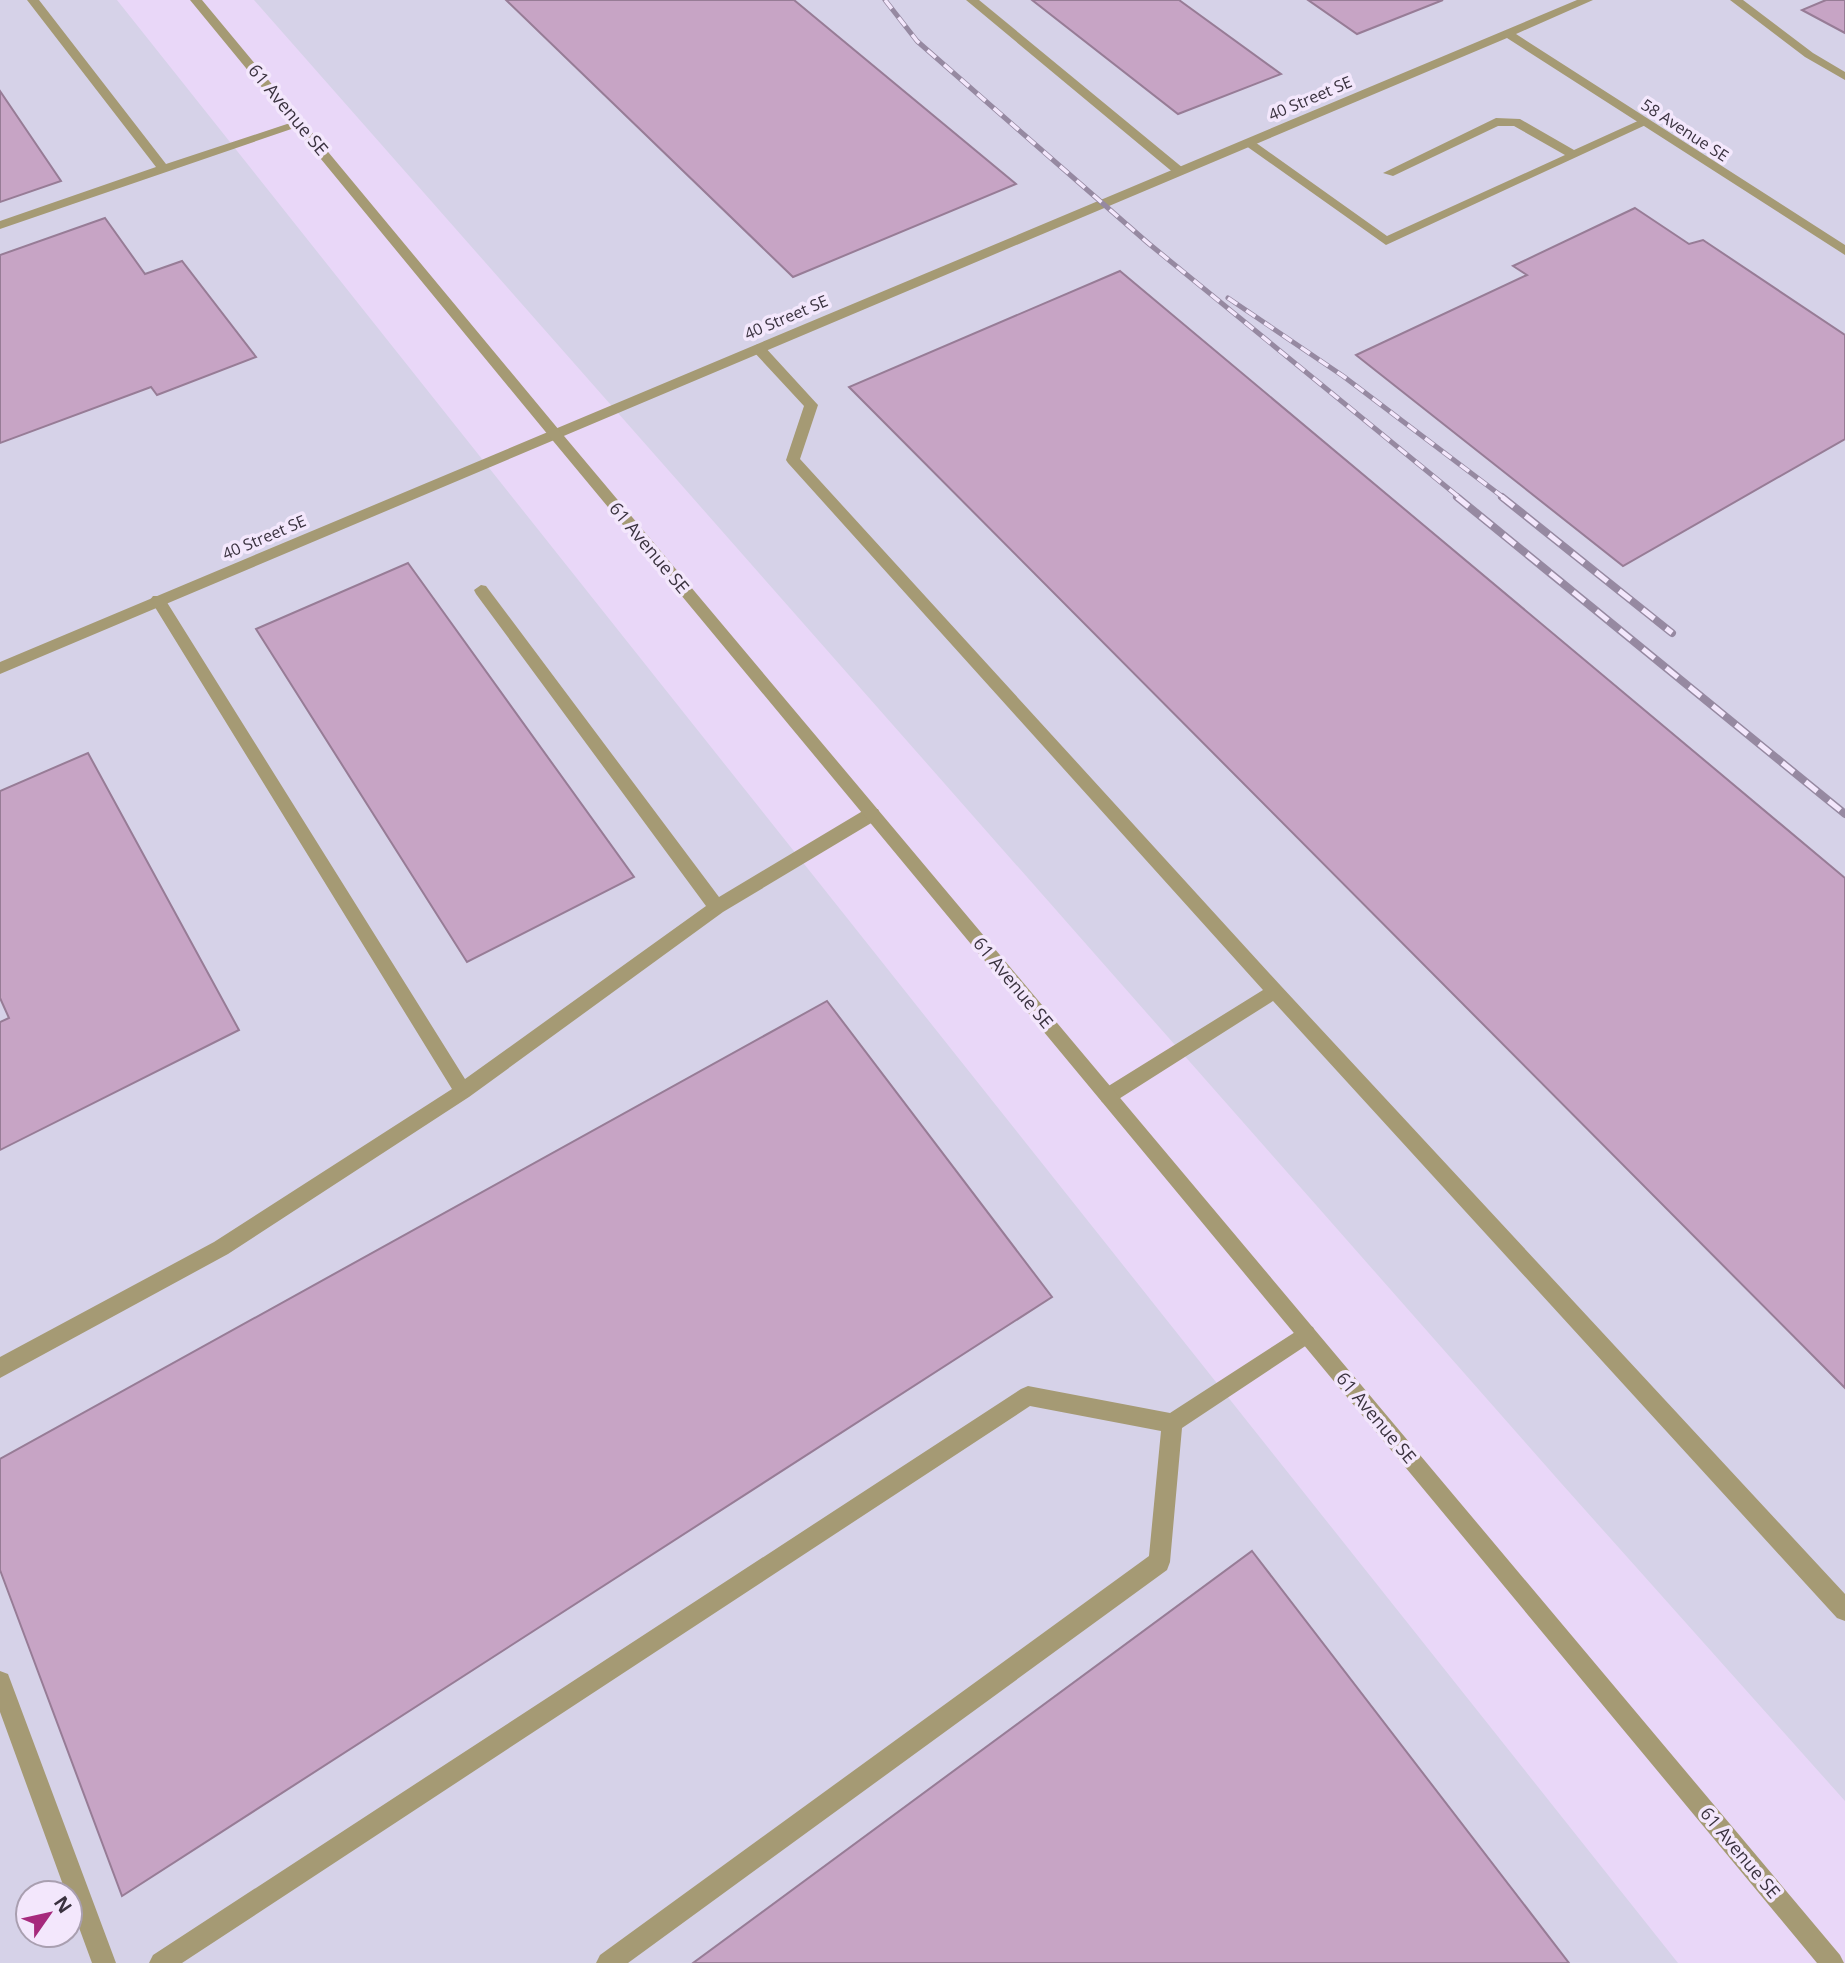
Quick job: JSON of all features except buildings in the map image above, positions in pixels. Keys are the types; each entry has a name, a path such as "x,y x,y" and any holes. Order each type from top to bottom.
{"street":[{"path":"33,0 163,169"},
{"name":"61 Avenue SE","path":"196,0 554,433 1832,1963"},
{"path":"972,0 1179,171"},
{"name":"40 Street SE","path":"0,667 1587,0"},
{"path":"1736,0 1809,55 1845,77"},
{"name":"58 Avenue SE","path":"1509,34 1845,251"},
{"path":"1388,173 1496,122 1516,122 1574,155"},
{"path":"1248,143 1386,241 1644,123"},
{"path":"0,225 300,124"},
{"path":"758,348 811,405 793,460 1275,991 1845,1610"},
{"path":"481,590 717,907"},
{"path":"158,600 463,1091"},
{"path":"0,1368 221,1248 463,1091 717,907 872,814"},
{"path":"1108,1096 1275,991"},
{"path":"161,1963 1028,1396 1172,1423 1306,1334"},
{"path":"608,1963 1159,1562 1172,1423"},
{"path":"0,1682 104,1963"}],"shaded area":[{"path":"0,0 117,0 1678,1963 0,1963"},
{"path":"254,0 1845,0 1845,1801 1561,1483"}],"railway":[{"path":"885,0 917,41 1148,243 1460,498"},
{"path":"1228,298 1343,376 1504,498"},
{"path":"1457,497 1845,814"},
{"path":"1502,497 1672,633"}]}
